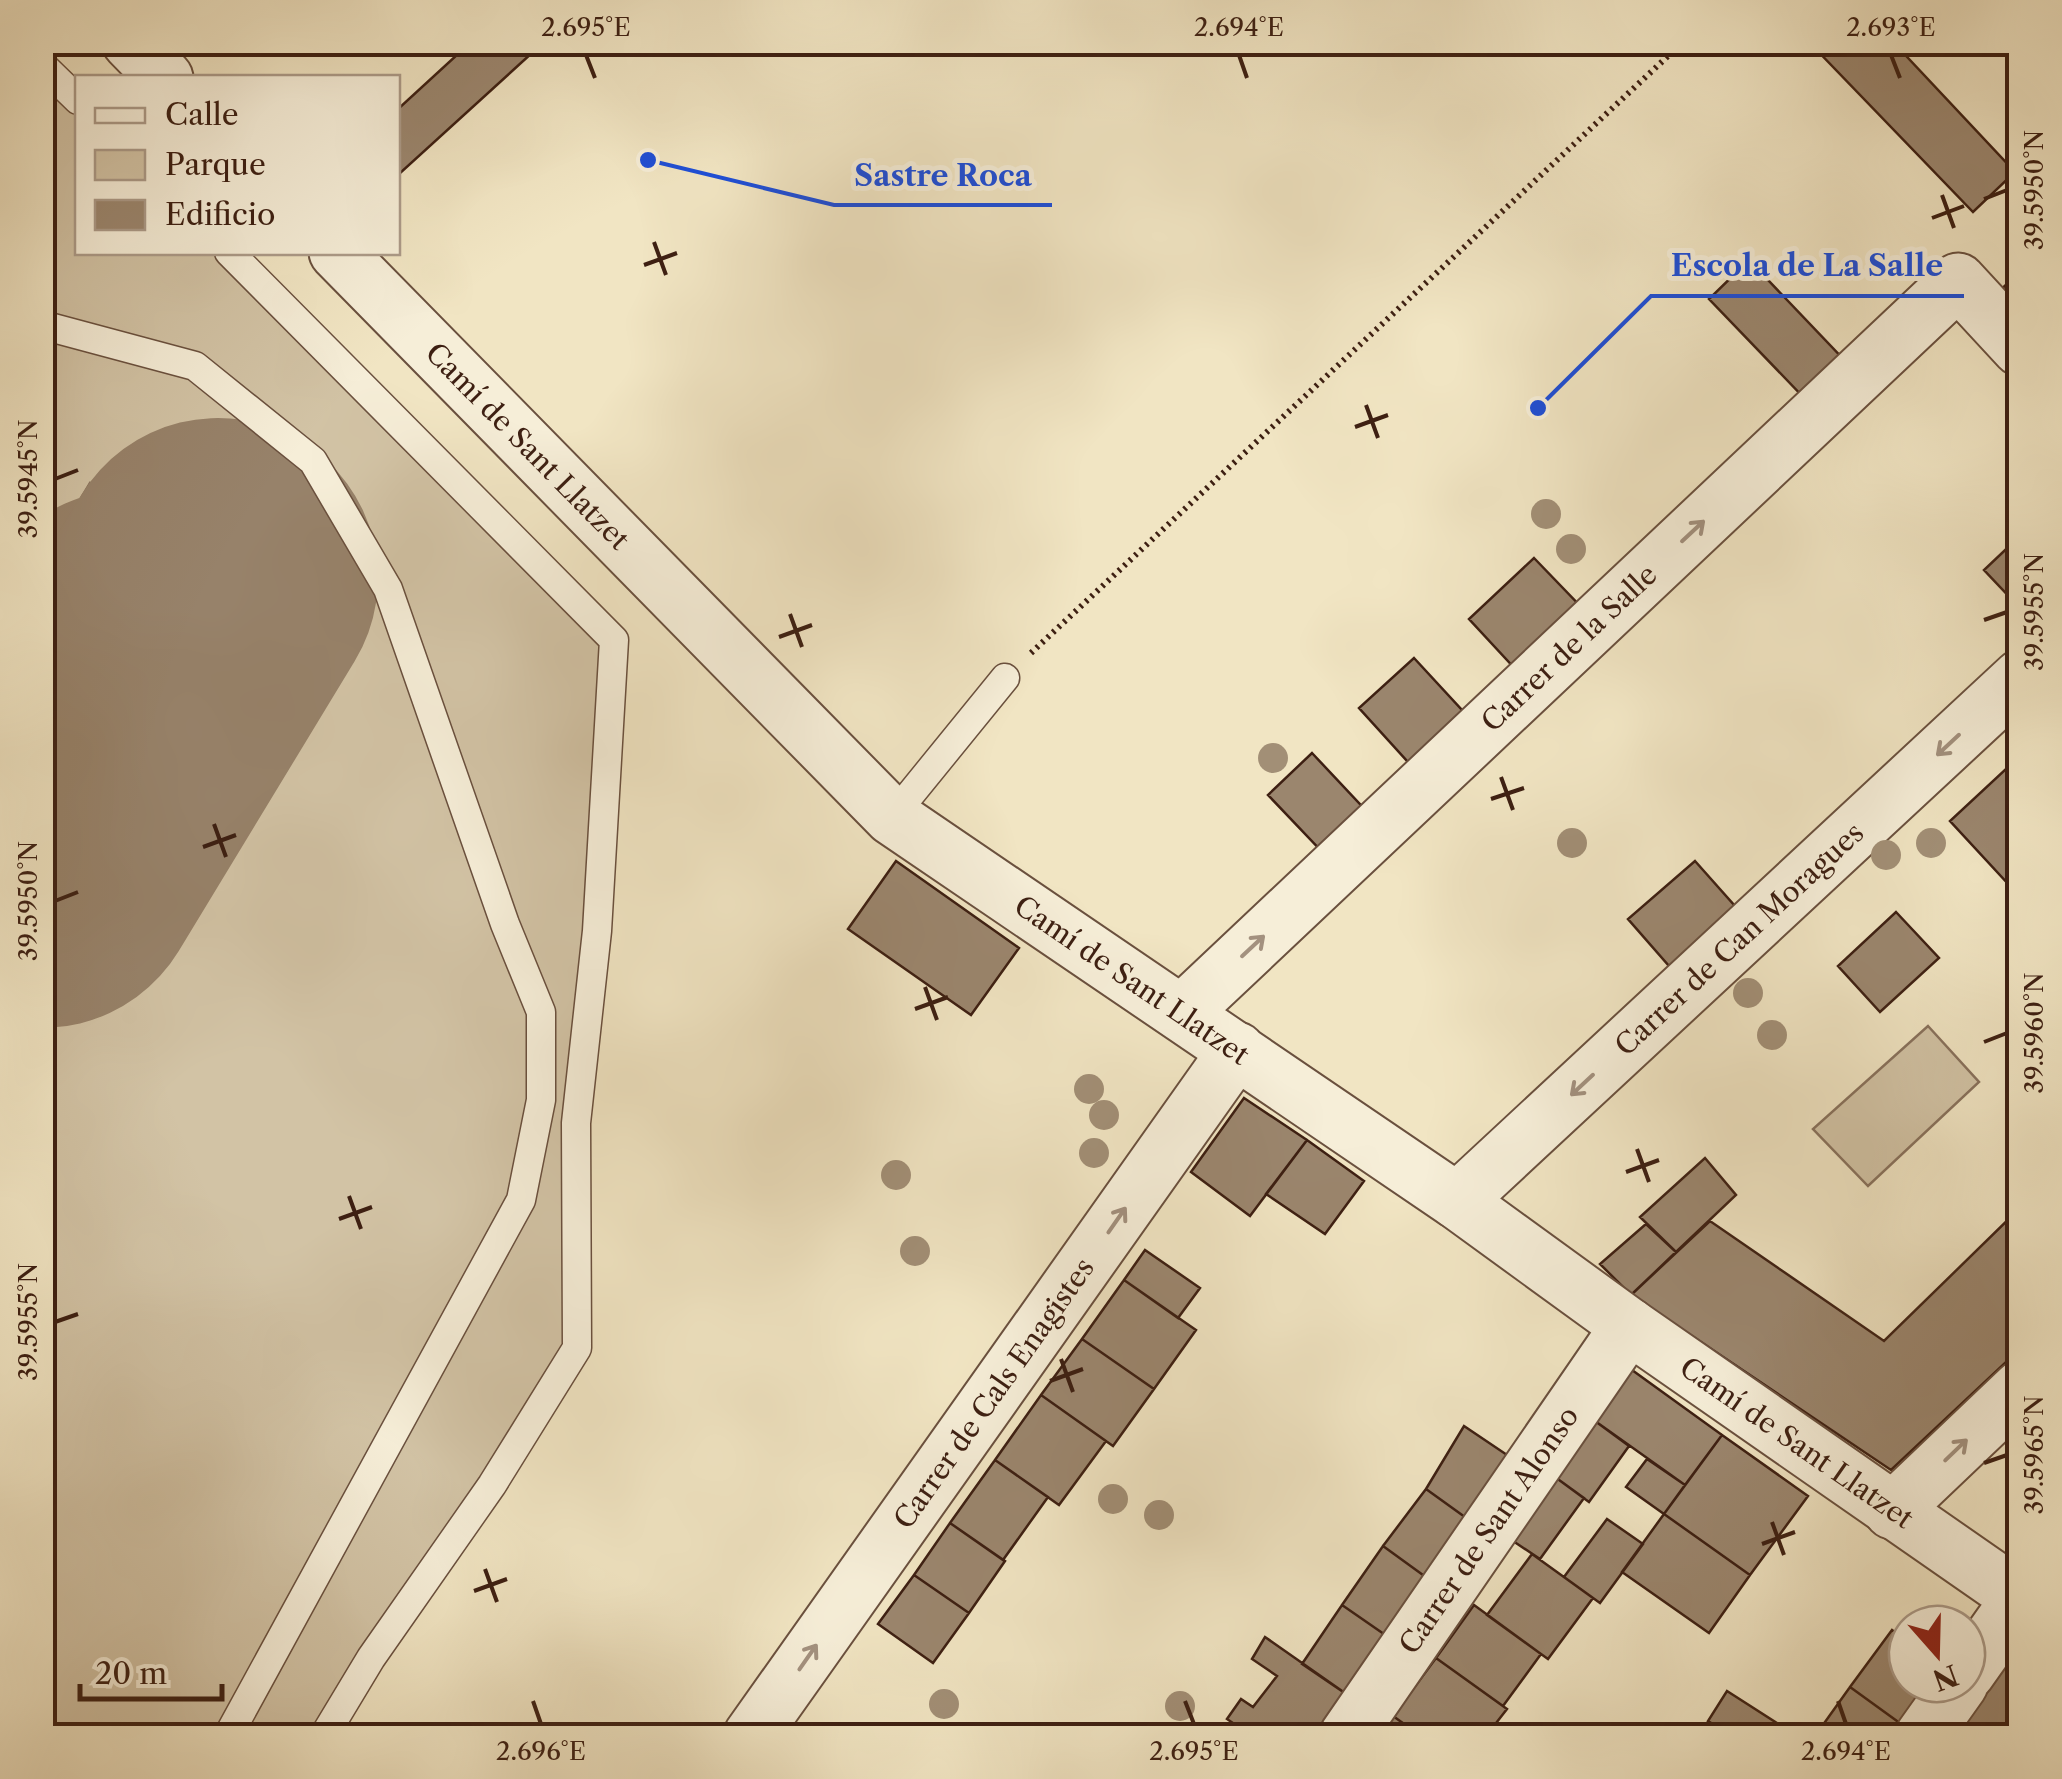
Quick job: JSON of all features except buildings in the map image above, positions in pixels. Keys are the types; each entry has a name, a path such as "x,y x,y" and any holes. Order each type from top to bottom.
{"street":[{"path":"130,42 162,75"},
{"name":"Camí de Sant Llatzet","path":"340,255 892,818 1458,1201 2020,1598"},
{"name":"Carrer de la Salle","path":"1182,1013 1958,281 2020,348"},
{"name":"Carrer de Can Moragues","path":"1458,1201 2020,678"},
{"name":"Carrer de Cals Enagistes","path":"752,1736 1238,1050"},
{"name":"Carrer de Sant Alonso","path":"1347,1736 1630,1326"},
{"path":"1892,1511 2020,1390"},
{"path":"1987,1645 2020,1598"},
{"path":"1923,1736 1946,1704"}],"lane":[{"path":"42,64 75,97"},
{"path":"232,255 614,640 596,931 576,1123 577,1348 492,1485 371,1658 324,1736"},
{"path":"42,326 195,366 313,461 388,589 505,924 541,1012 541,1100 522,1200 228,1736"},
{"path":"892,818 1005,678"}],"path":[{"path":"1005,678 1683,42"}],"green space":[{"path":"42,64 75,98 75,255 231,255 614,640 577,1348 330,1736 43,1736 43,1019 291,605 90,483 43,562"},
{"path":"1928,1026 1979,1082 1868,1186 1813,1129"}],"taxiway":[{"path":"42,629 82,567 113,554 147,551 163,555 193,572 215,599 226,636 220,674 201,710 172,735 94,786 42,855"}],"runway":[{"path":"42,868 218,578"}],"place":[{"name":"Sastre Roca","path":"648,160"},
{"name":"Escola de La Salle","path":"1538,408"}]}
